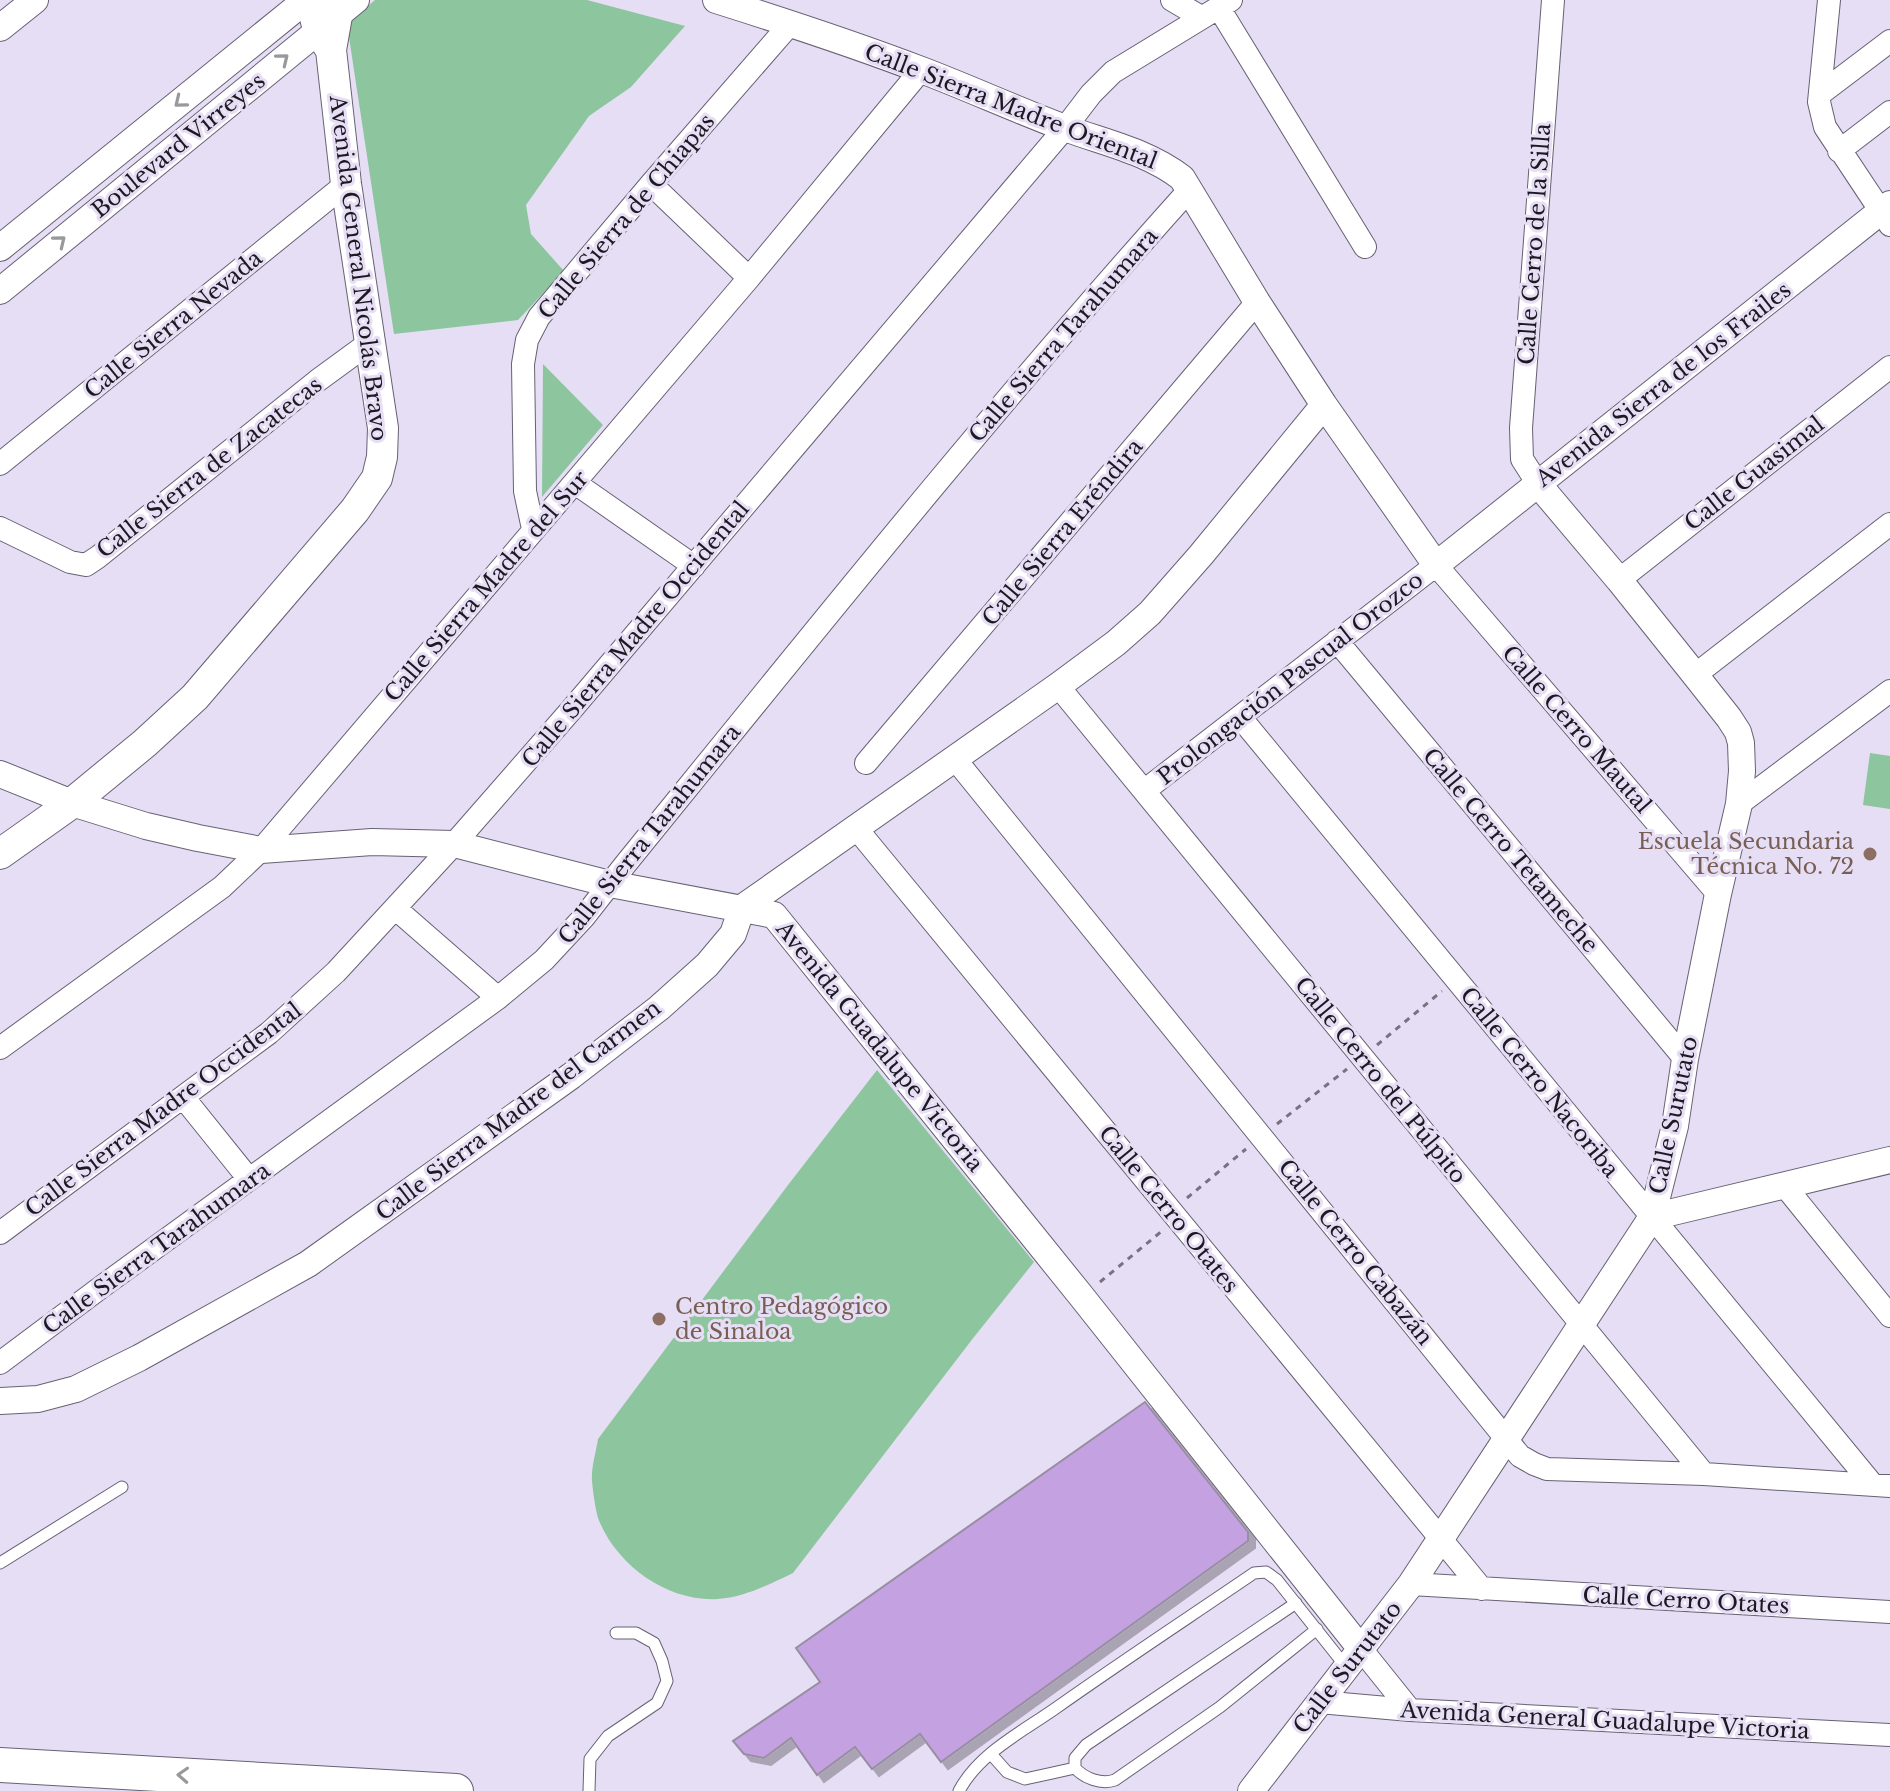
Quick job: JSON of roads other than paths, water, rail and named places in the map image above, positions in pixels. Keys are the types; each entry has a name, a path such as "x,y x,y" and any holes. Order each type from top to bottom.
{"main road":[{"name":"Avenida General Nicolás Bravo","path":"0,854 72,803 195,697 355,510 377,478 382,457 383,428 346,184 335,19 308,0"},
{"path":"0,1765 340,1787 456,1791"}],"street":[{"path":"0,28 35,0"},
{"name":"Boulevard Virreyes","path":"0,248 308,0"},
{"name":"Calle Sierra Madre Oriental","path":"716,0 791,23 921,70 1065,128 1127,149 1165,165 1182,178 1324,405 1436,565"},
{"path":"1172,0 1217,8 1365,247"},
{"name":"Calle Cerro de la Silla","path":"1538,484 1522,459 1521,428 1553,0"},
{"path":"1832,3 1819,102 1825,127 1839,151 1887,214"},
{"name":"Calle Sierra Madre Occidental","path":"0,1233 269,1033 336,972 454,844 694,566 1091,94 1113,72 1217,8"},
{"name":"Boulevard Virreyes","path":"0,291 335,19"},
{"name":"Calle Sierra de Chiapas","path":"533,529 525,491 523,364 527,340 539,317 791,23"},
{"path":"1820,94 1890,41"},
{"name":"Calle Sierra Madre del Sur","path":"0,1048 222,887 261,850 749,278 921,70"},
{"path":"1839,151 1890,112"},
{"name":"Calle Sierra Nevada","path":"0,464 346,184"},
{"path":"651,184 749,278"},
{"name":"Calle Sierra Tarahumara","path":"0,1363 498,998 544,960 584,917 941,476 1190,189"},
{"name":"Avenida Sierra de los Frailes","path":"1436,565 1887,214"},
{"name":"Calle Sierra Eréndira","path":"866,763 1257,302"},
{"name":"Calle Sierra de Zacatecas","path":"0,528 70,562 86,565 369,343"},
{"name":"Calle Guasimal","path":"1619,580 1890,367"},
{"name":"Calle Sierra Madre del Carmen","path":"0,1401 38,1399 76,1389 139,1358 308,1264 571,1076 659,1008 707,965 733,934 742,908 1058,686 1150,613 1324,405"},
{"path":"575,483 694,566"},
{"name":"Calle Surutato","path":"1251,1791 1411,1584 1652,1217 1675,1126 1685,1059 1739,804 1741,743 1738,732 1695,675 1538,484"},
{"path":"1695,675 1890,524"},
{"name":"Prolongación Pascual Orozco","path":"1144,791 1436,565"},
{"name":"Calle Cerro Mautal","path":"1436,565 1718,894"},
{"name":"Calle Cerro Tetameche","path":"1337,641 1685,1059"},
{"name":"Calle Cerro del Púlpito","path":"1058,686 1704,1474"},
{"path":"1739,804 1890,691"},
{"name":"Calle Cerro Nacoriba","path":"1240,717 1652,1217 1881,1485"},
{"name":"Calle Cerro Cabazán","path":"955,759 1520,1456 1547,1469 1704,1474 1881,1485"},
{"name":"Avenida Guadalupe Victoria","path":"0,774 72,803 146,826 261,850 372,842 454,844 610,884 774,915 1082,1297 1354,1658"},
{"name":"Calle Cerro Otates","path":"856,828 1482,1589"},
{"path":"396,909 498,998"},
{"path":"183,1097 249,1179"},
{"path":"1652,1217 1890,1160"},
{"path":"1784,1185 1890,1316"},
{"name":"Calle Cerro Otates","path":"1411,1584 1890,1612"},
{"path":"1354,1658 1410,1710"},
{"name":"Avenida General Guadalupe Victoria","path":"1319,1702 1410,1710 1890,1735"}],"lane":[{"path":"0,1563 122,1487"},
{"path":"959,1791 972,1769 991,1754 1254,1573 1266,1572 1277,1580 1317,1629 1354,1658"},
{"path":"1075,1768 1075,1758 1086,1745 1296,1603"},
{"path":"991,1754 1007,1772 1025,1779 1075,1768 1088,1778 1109,1782 1115,1780 1220,1707 1317,1629"},
{"path":"589,1791 590,1759 608,1736 657,1703 667,1681 654,1643 636,1633 616,1633"}],"place":[{"name":"Escuela Secundaria Técnica No. 72","path":"1870,854"},
{"name":"Centro Pedagógico de Sinaloa","path":"659,1319"}]}
